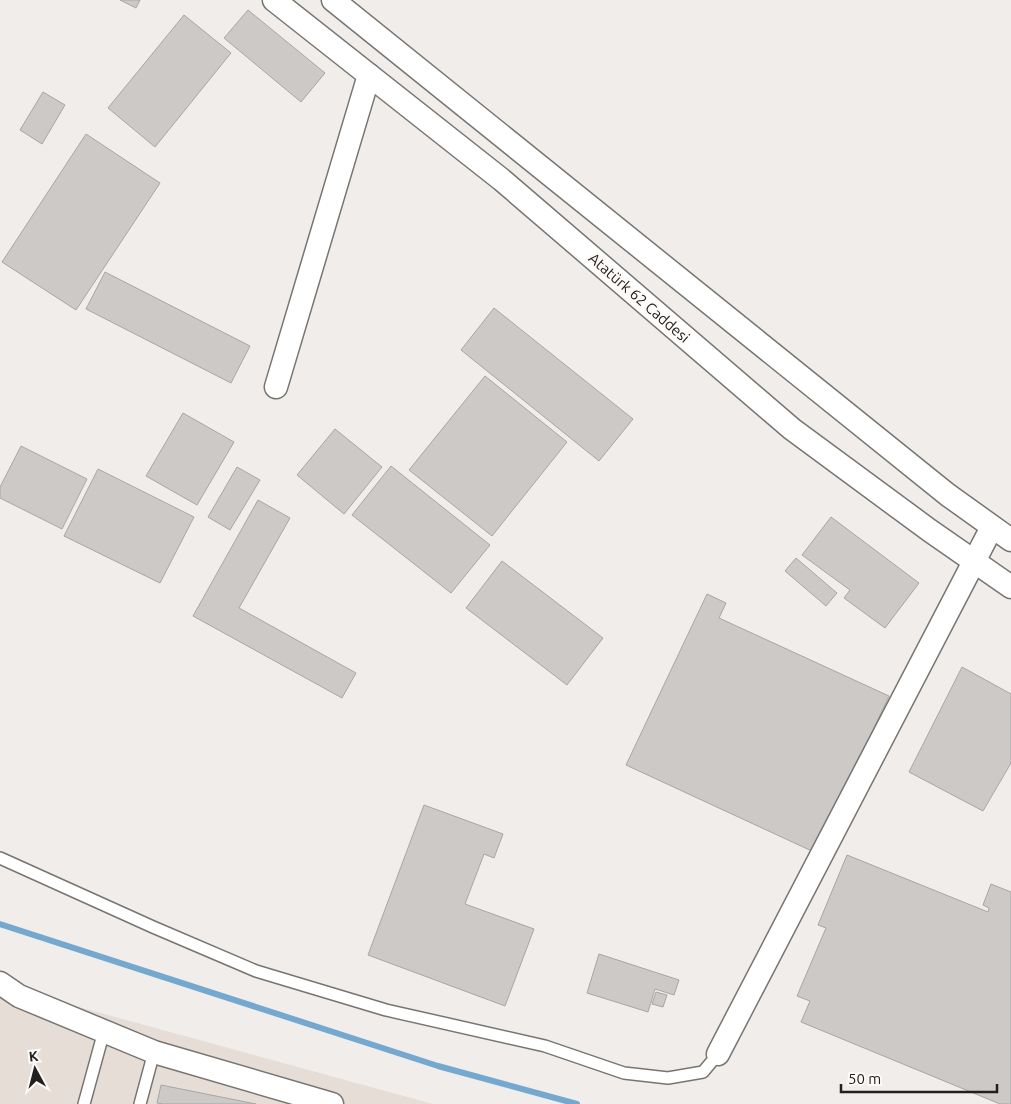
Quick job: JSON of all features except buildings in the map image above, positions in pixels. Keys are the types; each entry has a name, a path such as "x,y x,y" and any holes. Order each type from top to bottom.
{"street":[{"name":"Atatürk 62 Caddesi","path":"274,0 502,180 792,429 929,530 1011,587"},
{"path":"333,0 948,495 1011,540"},
{"path":"276,387 369,75"},
{"path":"718,1054 992,527"},
{"path":"0,983 20,996 154,1052 317,1102"}],"lane":[{"path":"0,858 256,971 386,1010 545,1046 624,1073 668,1078 703,1072 718,1054"},
{"path":"84,1104 104,1031"},
{"path":"140,1104 154,1052"}],"shaded area":[{"path":"2,986 433,1104 0,1104 0,993"}],"waterway":[{"path":"0,924 438,1066 577,1104"}]}
